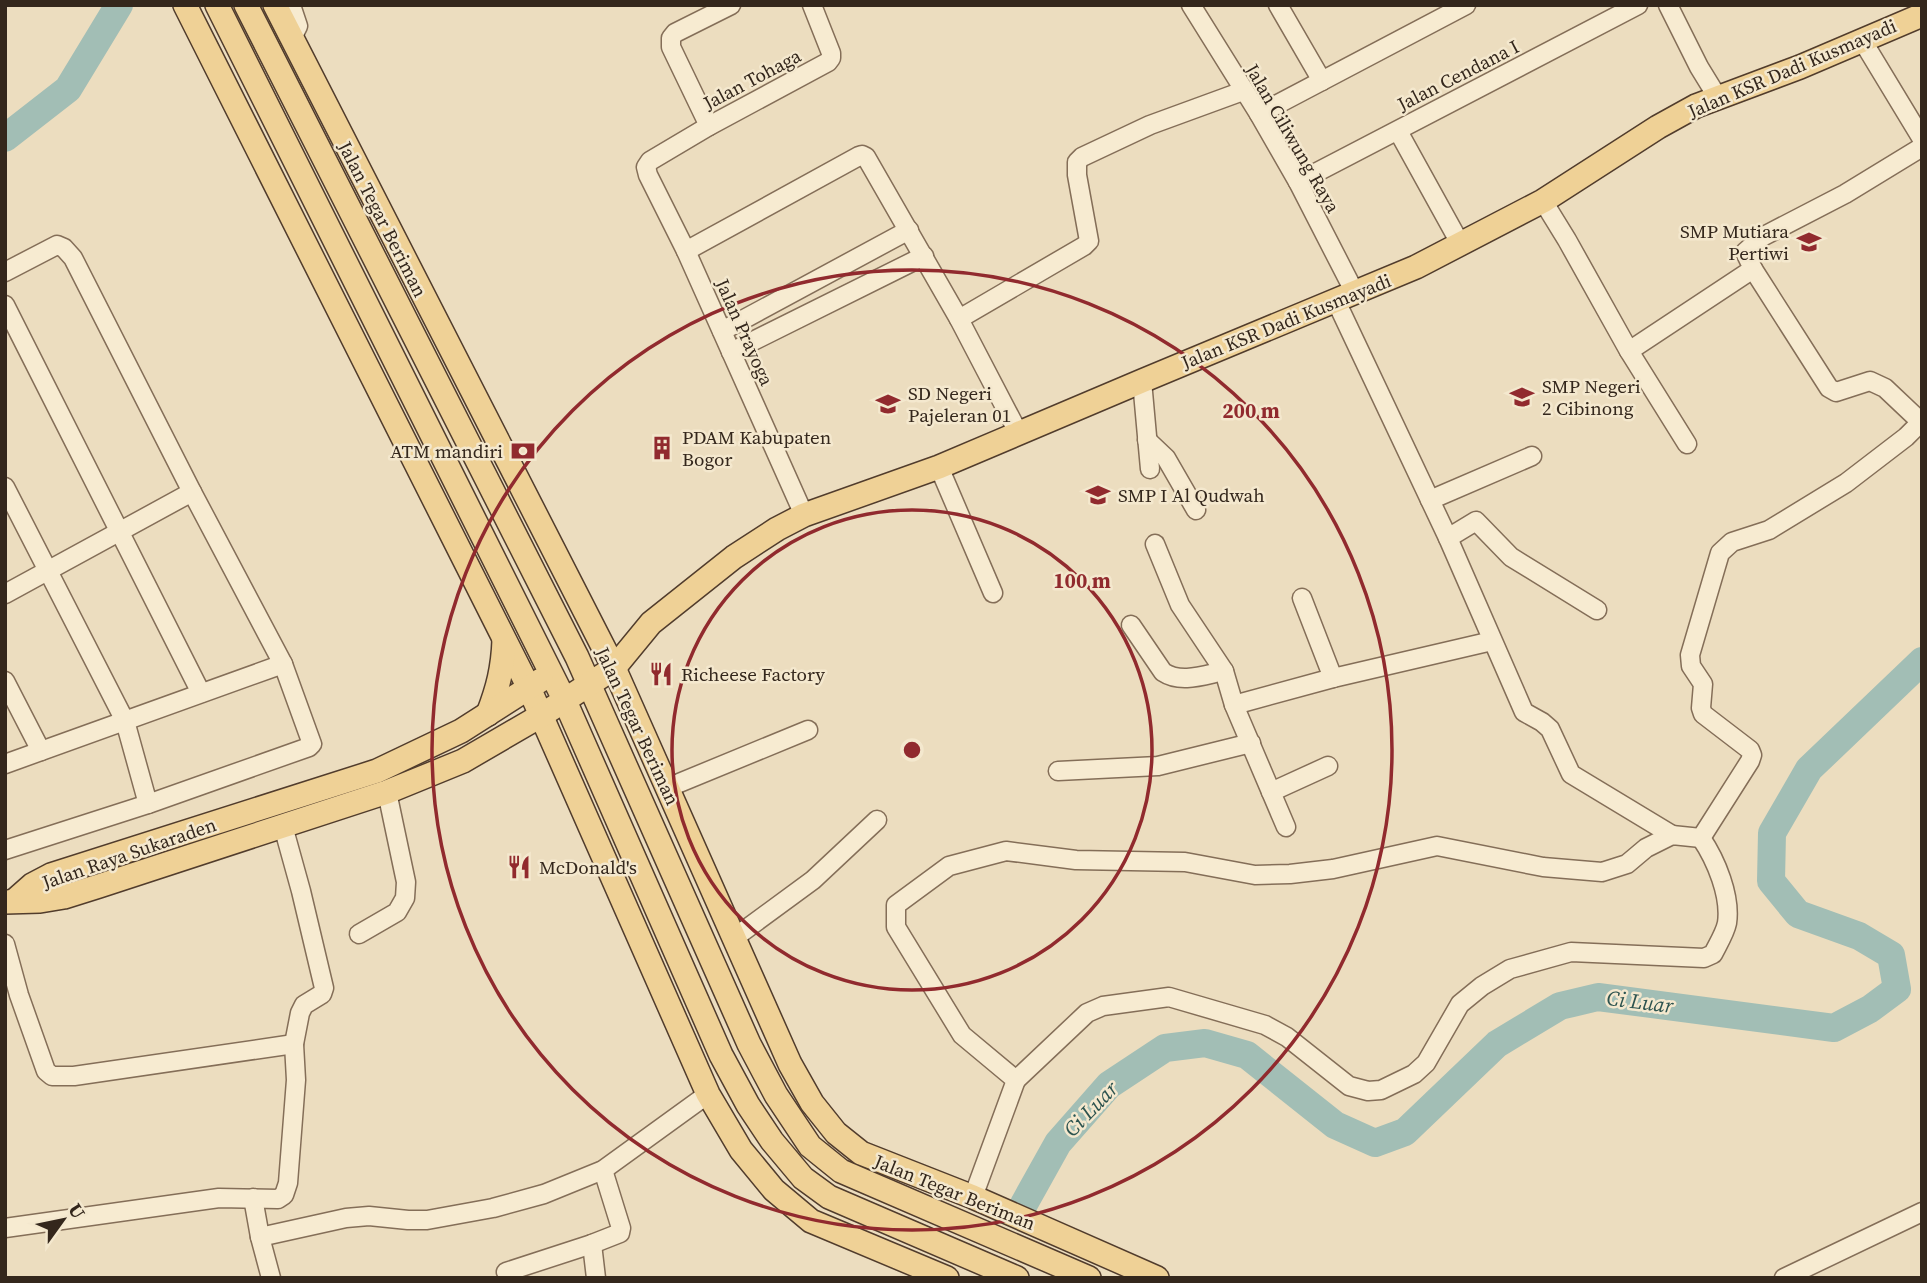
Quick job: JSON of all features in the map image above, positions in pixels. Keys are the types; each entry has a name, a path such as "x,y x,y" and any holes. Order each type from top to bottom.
{"main road":[{"path":"185,5 529,688 708,1094 741,1150 774,1190 811,1221 947,1278"},
{"path":"218,5 552,673 722,1055 748,1105 772,1141 803,1178 829,1196 1017,1278"},
{"name":"Jalan Tegar Beriman","path":"246,5 577,657 749,1044 776,1095 810,1146 841,1171 1086,1277"},
{"name":"Jalan KSR Dadi Kusmayadi","path":"542,715 614,668 651,623 734,557 804,515 939,467 1416,268 1543,201 1658,127 1696,106 1801,68 1922,15"},
{"name":"Jalan Tegar Beriman","path":"285,17 614,668 790,1064 812,1103 836,1133 862,1153 973,1197 1157,1278"},
{"name":"Jalan KSR Dadi Kusmayadi","path":"529,688 600,641 651,623"},
{"path":"488,714 503,668 505,640"},
{"name":"Jalan Raya Sukaraden","path":"10,901 32,885 51,876 377,771 461,731 529,688"},
{"name":"Jalan Raya Sukaraden","path":"10,901 40,901 99,887 387,792 463,761 542,715"},
{"path":"90,863 99,887"}],"street":[{"name":"Jalan Tohaga","path":"646,167 650,161 709,125 828,62 831,53 812,5"},
{"name":"Jalan Ciliwung Raya","path":"1191,5 1259,114 1298,183 1430,500 1524,712 1550,729 1571,774 1672,835"},
{"path":"1259,114 1466,5"},
{"name":"Jalan Cendana I","path":"1298,183 1639,5"},
{"path":"1668,5 1718,98"},
{"path":"1280,6 1322,81"},
{"path":"709,125 671,47 671,38 675,33 725,7"},
{"path":"1862,40 1922,139"},
{"path":"960,318 1084,246 1088,241 1077,175 1077,162 1082,157 1150,125 1243,91"},
{"path":"1398,131 1461,245"},
{"path":"1701,838 1752,755 1750,750 1703,714 1703,684 1691,666 1690,655 1720,553 1732,542 1769,530 1846,483 1906,437 1921,422 1885,388 1870,382 1836,393 1829,388 1753,269 1745,252 1762,237 1845,194 1922,147"},
{"path":"686,251 862,155 870,162 960,318 1019,434"},
{"name":"Jalan Prayoga","path":"646,167 804,515"},
{"path":"1543,201 1629,351 1687,444"},
{"path":"722,331 909,230"},
{"path":"5,272 57,245 73,258 283,664 312,744 148,804 5,849"},
{"path":"731,352 924,256"},
{"path":"1629,351 1753,269"},
{"path":"5,305 201,694"},
{"path":"1142,381 1150,469"},
{"path":"1147,440 1166,458 1196,510"},
{"path":"1430,500 1532,456"},
{"path":"939,467 993,593"},
{"path":"5,487 125,721 148,804"},
{"path":"5,594 192,492"},
{"path":"1448,538 1476,521 1511,557 1597,610"},
{"path":"1155,544 1180,605 1224,671 1234,705 1286,827"},
{"path":"1302,598 1333,678"},
{"path":"1132,625 1163,672 1169,676 1194,678 1224,671"},
{"path":"1234,705 1333,678 1492,641"},
{"path":"5,764 283,664"},
{"path":"5,681 41,751"},
{"path":"667,788 808,730"},
{"path":"1058,771 1158,766 1251,743"},
{"path":"1271,792 1328,766"},
{"path":"359,934 397,912 405,898 406,882 387,792"},
{"path":"734,938 813,880 877,820"},
{"path":"5,1228 219,1198 278,1199 284,1195 288,1183 296,1080 294,1044 300,1013 304,1006 322,994 324,988 283,826"},
{"path":"1016,1080 962,1035 896,927 896,905 949,866 1006,851 1076,860 1185,862 1255,875 1290,874 1333,869 1437,846 1543,867 1602,873 1627,864 1646,848 1672,835 1701,838"},
{"path":"973,1197 1016,1080 1087,1013 1103,1006 1169,997 1265,1025 1287,1037 1349,1086 1368,1091 1381,1090 1414,1074 1426,1063 1460,1004 1482,986 1510,969 1571,952 1704,958 1713,954 1727,926 1728,902 1711,853 1701,838"},
{"path":"5,944 12,997 46,1071 52,1076 74,1076 294,1044"},
{"path":"260,1237 358,1217 428,1220 493,1209 544,1194 603,1170 708,1094"},
{"path":"506,1272 620,1233 621,1228 603,1170"},
{"path":"253,1198 271,1278"},
{"path":"1784,1278 1922,1212"},
{"path":"592,1244 596,1278"}],"waterway":[{"path":"5,138 68,89 119,5"},
{"name":"Ci Luar","path":"1024,1204 1058,1143 1109,1085 1165,1048 1205,1043 1247,1055 1335,1125 1375,1143 1405,1132 1497,1044 1560,1006 1598,997 1834,1028 1870,1009 1897,989 1891,955 1859,936 1798,914 1771,881 1772,833 1809,769 1922,661"}],"place":[{"name":"SMP Mutiara Pertiwi","path":"1809,242"},
{"name":"SMP Negeri 2 Cibinong","path":"1522,397"},
{"name":"SD Negeri Pajeleran 01","path":"888,404"},
{"name":"PDAM Kabupaten Bogor","path":"662,448"},
{"name":"ATM mandiri","path":"523,451"},
{"name":"SMP I Al Qudwah","path":"1098,495"},
{"name":"Richeese Factory","path":"661,674"},
{"name":"McDonald's","path":"519,867"}]}
